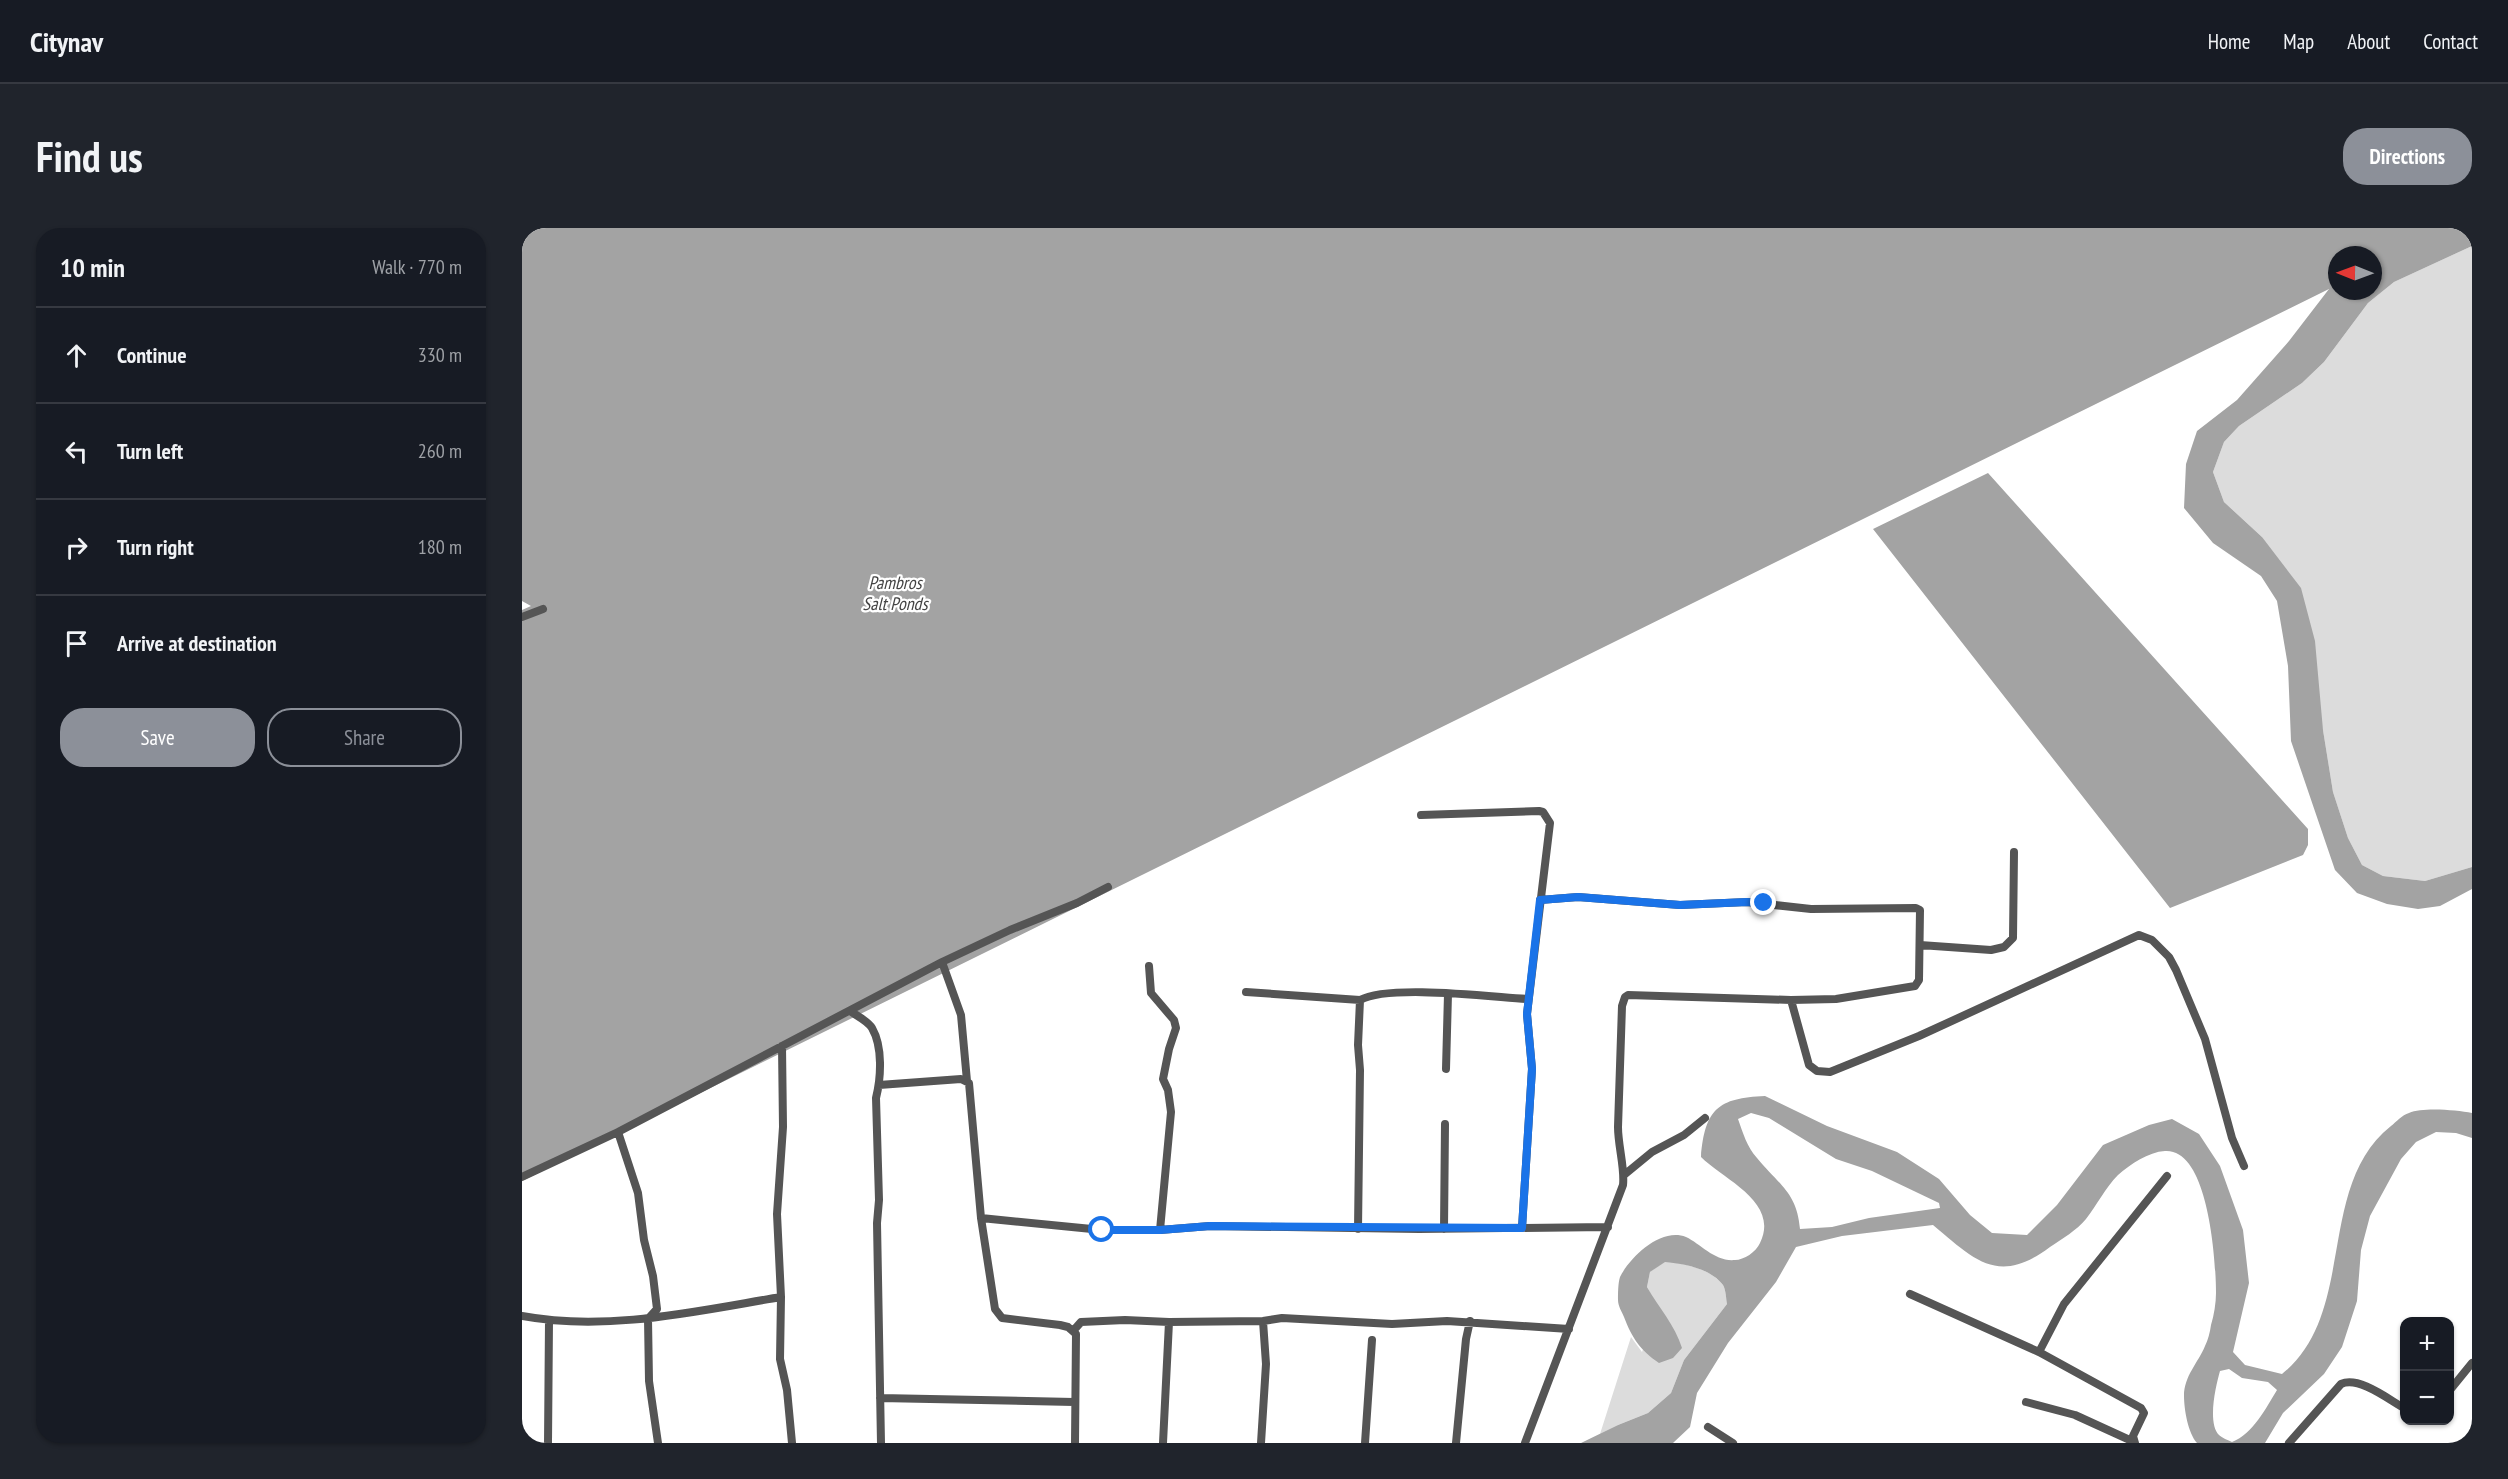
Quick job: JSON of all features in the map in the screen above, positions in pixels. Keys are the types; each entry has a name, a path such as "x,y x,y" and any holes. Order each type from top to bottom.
{"street":[{"path":"522,617 543,609"},
{"path":"1421,815 1543,812 1550,823 1528,999 1527,1014 1532,1069 1522,1228"},
{"path":"1920,945 1991,950 2004,946 2013,938 2014,852"},
{"path":"522,1178 618,1132 942,962 1077,903 1108,887"},
{"path":"1525,1443 1608,1227 1624,1175 1618,1146 1618,1127 1624,997 1628,995 1791,1000 1836,999 1915,986 1919,980 1920,945 1920,910 1916,908 1811,909 1747,902 1680,905 1578,897 1540,900"},
{"path":"1791,1000 1809,1065 1817,1071 1830,1072 1919,1036 2139,935 2152,940 2169,957 2175,970 2205,1040 2232,1138 2244,1166"},
{"path":"942,962 961,1015 966,1081 971,1090 981,1218 997,1314 1002,1318 1060,1325 1073,1331 1077,1340 1075,1443"},
{"path":"1149,966 1150,993 1174,1020 1176,1028 1163,1079 1168,1090 1171,1112 1160,1230"},
{"path":"1246,992 1360,1000 1374,994 1448,994 1528,999"},
{"path":"1446,1069 1448,994"},
{"path":"1358,1229 1360,1000"},
{"path":"850,1011 871,1026 877,1041 881,1443"},
{"path":"782,1046 783,1127 777,1214 781,1297 780,1359 792,1443"},
{"path":"879,1085 961,1079 966,1081"},
{"path":"1624,1175 1652,1152 1684,1135 1705,1118"},
{"path":"1444,1229 1445,1124"},
{"path":"618,1132 638,1193 644,1240 656,1292 657,1309 648,1319 650,1381 658,1443"},
{"path":"2040,1352 2064,1304 2167,1176"},
{"path":"981,1218 1102,1230 1160,1230 1210,1226 1358,1229 1608,1227"},
{"path":"1910,1294 2040,1352 2141,1408 2144,1413 2133,1436 2134,1443"},
{"path":"522,1316 549,1321 648,1319 781,1297"},
{"path":"1073,1331 1081,1322 1125,1320 1169,1323 1263,1321 1282,1318 1392,1324 1470,1321 1569,1329"},
{"path":"548,1443 549,1321"},
{"path":"1261,1443 1266,1364 1263,1321"},
{"path":"1456,1443 1466,1339 1470,1321"},
{"path":"1162,1443 1169,1323"},
{"path":"1365,1443 1372,1340"},
{"path":"2454,1385 2472,1363"},
{"path":"2289,1443 2340,1384 2347,1381 2359,1383 2400,1406"},
{"path":"880,1398 1074,1402"},
{"path":"2026,1402 2075,1415 2134,1443"},
{"path":"1708,1427 1734,1443"}],"shaded area":[{"path":"2472,246 2472,867 2425,881 2383,876 2362,865 2348,838 2333,792 2323,730 2262,537 2224,502 2213,472 2224,442 2239,426 2302,383 2324,362 2368,303 2372,300 2382,300 2382,292 2394,282"},
{"path":"1665,1261 1711,1274 1723,1285 1727,1304 1684,1360 1671,1393 1648,1413 1600,1434 1631,1337 1642,1352 1658,1307 1647,1287 1650,1272"}],"water":[{"name":"Pambros Salt Ponds","path":"522,228 2472,228 2472,246 2394,282 2382,292 2382,246 2328,246 2328,289 522,1181 522,610 531,606 522,601"},
{"name":"Pambros Salt Ponds","path":"2328,290 2328,300 2372,300 2324,362 2302,383 2239,426 2224,442 2213,472 2224,502 2262,537 2301,588 2315,641 2323,730 2333,792 2348,838 2362,865 2383,876 2425,881 2472,867 2472,889 2440,906 2418,909 2387,904 2357,893 2335,870 2291,741 2288,666 2277,601 2261,576 2213,543 2184,508 2186,464 2197,431 2237,400 2289,341"},
{"path":"1988,473 2308,829 2308,845 2303,855 2170,908 1873,529"},
{"path":"1765,1096 1827,1126 1897,1152 1939,1179 1970,1215 1992,1233 2027,1235 2057,1205 2103,1145 2149,1125 2172,1119 2199,1134 2220,1166 2243,1230 2249,1283 2233,1352 2245,1365 2282,1374 2305,1348 2320,1318 2330,1285 2343,1215 2353,1181 2368,1151 2402,1117 2422,1110 2472,1113 2472,1138 2456,1133 2436,1132 2416,1142 2401,1159 2370,1216 2361,1250 2357,1301 2342,1347 2324,1374 2283,1413 2265,1443 2197,1443 2189,1427 2184,1396 2186,1382 2209,1336 2216,1293 2214,1257 2207,1209 2192,1168 2180,1155 2165,1151 2146,1156 2123,1171 2109,1185 2090,1214 2078,1227 2032,1259 2016,1265 1988,1264 1975,1258 1933,1225 1842,1236 1796,1247 1776,1282 1728,1343 1697,1393 1690,1427 1673,1443 1581,1443 1648,1413 1671,1393 1684,1360 1727,1304 1723,1285 1718,1279 1704,1271 1665,1262 1650,1272 1647,1287 1671,1324 1682,1348 1673,1358 1659,1363 1637,1343 1619,1304 1620,1277 1631,1261 1647,1246 1667,1236 1686,1237 1715,1255 1728,1260 1746,1257 1760,1243 1764,1228 1762,1216 1756,1204 1747,1193 1701,1157 1706,1128 1717,1109 1725,1104 1749,1097","holes":["1751,1113 1769,1118 1836,1159 1872,1171 1939,1203 1940,1208 1869,1218 1832,1227 1800,1229 1791,1197 1754,1154 1746,1140 1738,1119","2229,1369 2242,1378 2268,1382 2277,1390 2253,1427 2232,1442 2219,1435 2215,1429 2213,1413 2220,1371"]}],"route":[{"path":"1102,1230 1138,1231 1210,1226 1358,1229 1522,1228 1532,1069 1527,1014 1540,900 1578,897 1680,905 1764,903"}]}
